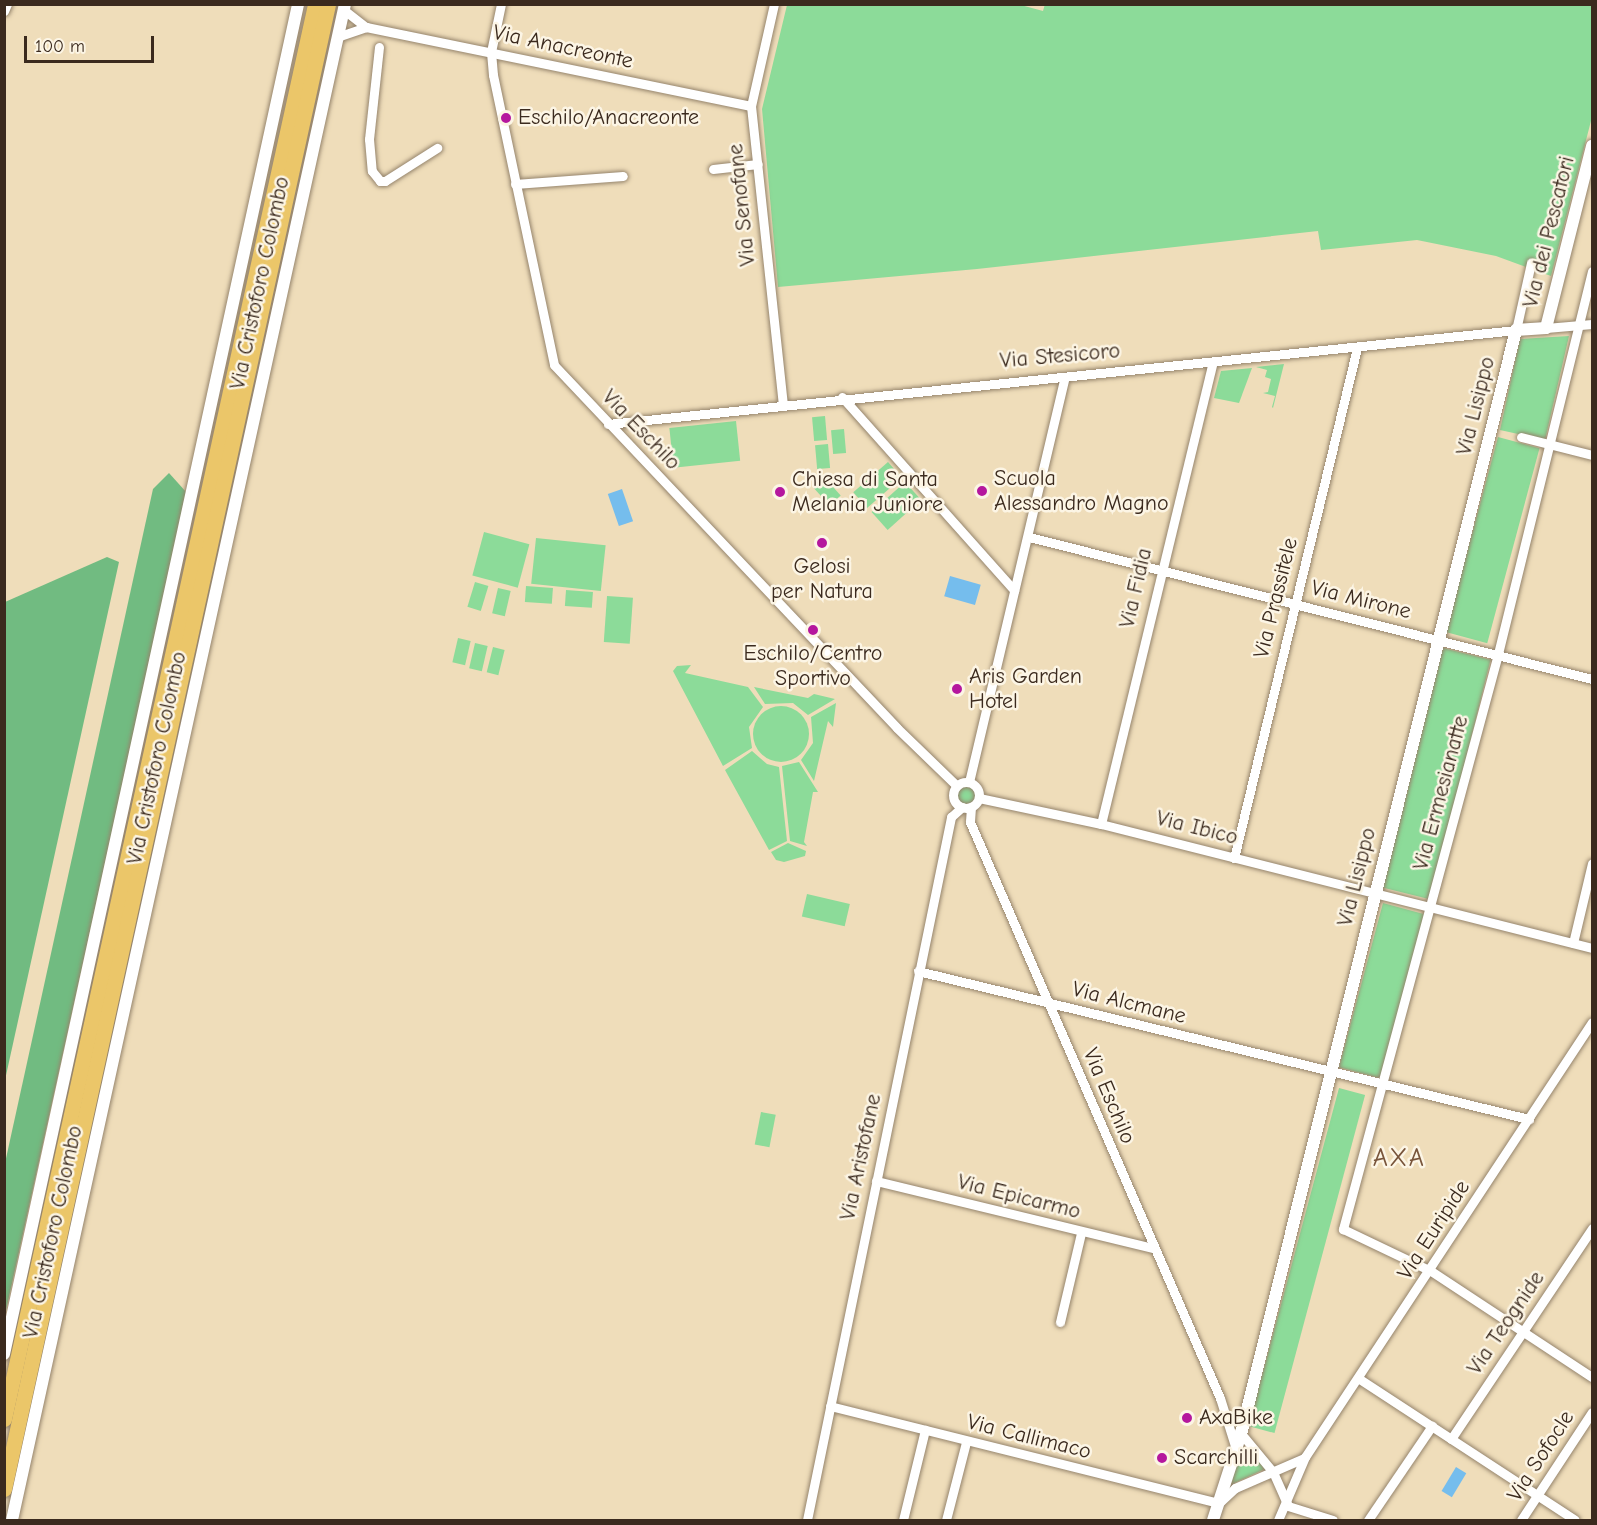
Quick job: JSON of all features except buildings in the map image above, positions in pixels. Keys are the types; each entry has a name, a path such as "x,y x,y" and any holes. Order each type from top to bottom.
{"main road":[{"name":"Via Cristoforo Colombo","path":"4,1419 315,4"},
{"name":"Via Cristoforo Colombo","path":"4,1489 328,4"}],"street":[{"path":"4,11 7,4"},
{"name":"Via Cristoforo Colombo","path":"4,1354 298,4"},
{"name":"Via Eschilo","path":"501,4 491,52 515,184 551,358 608,424 904,736 957,786"},
{"name":"Via Senofane","path":"774,4 752,106 783,404"},
{"name":"Via Cristoforo Colombo","path":"12,1521 344,7"},
{"name":"Via Anacreonte","path":"344,7 366,27 752,106"},
{"path":"337,37 366,27"},
{"path":"379,47 369,139 372,171 380,181 385,181 437,148"},
{"name":"Via dei Pescatori","path":"1546,328 1593,146"},
{"path":"713,169 758,164"},
{"path":"515,184 623,176"},
{"path":"1516,330 1531,263"},
{"name":"Via Ermesianatte","path":"1431,1271 1343,1229 1381,1083 1432,907 1551,445 1593,271"},
{"path":"1546,328 1593,324"},
{"name":"Via Stesicoro","path":"608,424 842,397 1065,377 1546,328"},
{"name":"Via Lisippo","path":"1214,1521 1241,1434 1374,891 1516,330"},
{"name":"Via Prassitele","path":"1234,858 1357,348"},
{"name":"Via Fidia","path":"1101,824 1160,568 1213,362"},
{"path":"969,782 1014,590 1029,537 1065,377"},
{"path":"842,397 1014,590"},
{"path":"1521,437 1593,455"},
{"name":"Via Mirone","path":"1029,537 1160,568 1593,679"},
{"path":"969,782 978,788 979,798 966,807 953,796 957,786 969,782"},
{"name":"Via Ibico","path":"979,798 1101,824 1593,948"},
{"name":"Via Eschilo","path":"966,807 970,822 1220,1398"},
{"name":"Via Aristofane","path":"807,1521 951,817 966,807"},
{"path":"1573,943 1593,863"},
{"name":"Via Alcmane","path":"918,971 1529,1119"},
{"name":"Via Euripide","path":"1278,1521 1305,1457 1431,1271 1593,1022"},
{"name":"Via Epicarmo","path":"876,1181 1081,1233 1154,1248"},
{"name":"Via Teognide","path":"1451,1439 1593,1228"},
{"path":"1060,1322 1081,1233"},
{"path":"1431,1271 1593,1377"},
{"path":"4,1354 21,1346"},
{"path":"1358,1378 1575,1521"},
{"path":"1220,1398 1241,1434 1273,1472 1285,1503 1293,1510 1333,1521"},
{"path":"1220,1398 1236,1450 1252,1445"},
{"name":"Via Callimaco","path":"830,1406 966,1442 1219,1503"},
{"name":"Via Sofocle","path":"1521,1521 1593,1412"},
{"path":"1368,1521 1432,1426"},
{"path":"903,1521 925,1430"},
{"path":"946,1521 966,1442"},
{"path":"1219,1503 1235,1488 1305,1457"}],"green space":[{"path":"1017,4 1043,11 1045,4 1592,5 1592,117 1551,276 1496,256 1417,240 1321,250 1318,231 977,269 778,287 762,109 787,5"},
{"path":"1569,336 1545,440 1500,430 1520,339"},
{"path":"1284,364 1273,408 1275,396 1263,393 1268,392 1271,379 1265,377 1267,370 1256,367"},
{"path":"1252,368 1239,403 1214,398 1221,371"},
{"path":"825,416 827,440 814,441 812,417"},
{"path":"736,421 740,461 674,468 669,428"},
{"path":"844,429 846,453 833,454 831,430"},
{"path":"1498,437 1540,448 1487,643 1446,632"},
{"path":"828,444 830,468 817,469 815,445"},
{"path":"888,462 902,478 867,508 853,492"},
{"path":"169,473 187,493 5,1315 5,1163 153,489"},
{"path":"824,477 841,496 830,506 813,487"},
{"path":"905,482 921,500 888,530 872,512"},
{"path":"484,532 529,544 518,588 472,575"},
{"path":"536,538 606,545 601,591 531,584"},
{"path":"107,557 119,562 5,1080 5,602"},
{"path":"475,582 488,586 481,611 467,607"},
{"path":"526,586 553,588 552,604 525,602"},
{"path":"498,588 511,591 505,616 492,613"},
{"path":"566,590 593,592 592,608 565,606"},
{"path":"607,596 633,598 630,644 604,642"},
{"path":"458,638 471,641 465,665 452,662"},
{"path":"475,643 488,646 482,671 469,668"},
{"path":"493,647 505,650 498,675 487,672"},
{"path":"1443,648 1491,660 1431,900 1383,888"},
{"path":"691,665 685,673 748,687 763,707 749,727 752,748 723,766 673,671 677,666"},
{"path":"754,687 808,698 814,694 835,699 808,715 793,703 765,704"},
{"path":"836,703 833,727 828,721 814,781 801,760 813,743 811,717"},
{"path":"781,706 792,708 801,714 807,723 809,734 807,745 801,754 792,760 781,762 770,760 761,754 755,745 753,734 755,723 761,714 770,708"},
{"path":"752,751 767,764 779,767 787,841 769,850 725,770"},
{"path":"799,762 818,792 813,792 804,842 807,846 790,841 782,766"},
{"path":"966,784 973,787 976,794 973,801 966,804 959,801 956,794 959,787"},
{"path":"788,843 806,851 805,856 784,862 776,860 771,852"},
{"path":"807,894 850,904 845,926 802,916"},
{"path":"1383,903 1425,914 1381,1078 1339,1067"},
{"path":"1339,1088 1365,1095 1274,1433 1248,1426"},
{"path":"761,1112 776,1115 769,1147 755,1144"},
{"path":"1243,1449 1249,1449 1267,1468 1230,1485"}],"water":[{"path":"622,489 633,521 619,526 608,494"},
{"path":"950,576 981,585 975,605 944,596"},
{"path":"1456,1467 1466,1473 1452,1497 1442,1491"}],"place":[{"name":"Eschilo/Anacreonte","path":"506,118"},
{"name":"Scuola Alessandro Magno","path":"982,491"},
{"name":"Chiesa di Santa Melania Juniore","path":"780,492"},
{"name":"Gelosi per Natura","path":"822,543"},
{"name":"Eschilo/Centro Sportivo","path":"813,630"},
{"name":"Aris Garden Hotel","path":"957,689"},
{"name":"AxaBike","path":"1187,1418"},
{"name":"Scarchilli","path":"1162,1458"}],"district":[{"name":"AXA","path":"1399,1159"}]}
